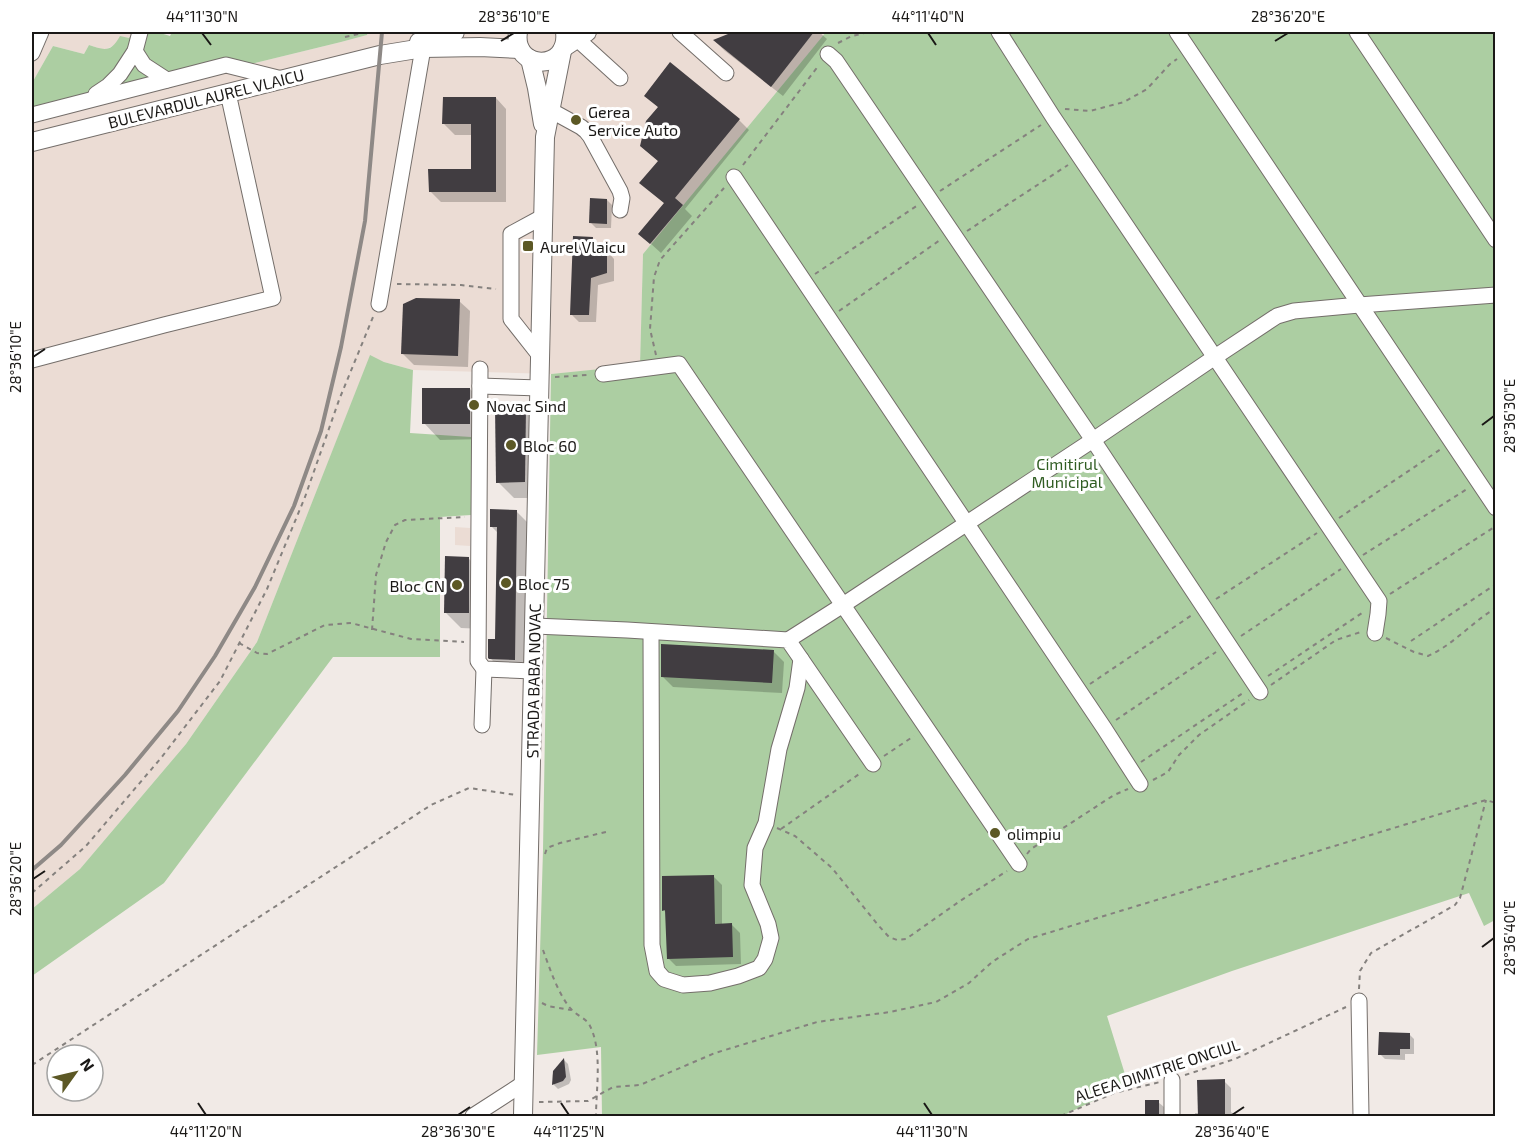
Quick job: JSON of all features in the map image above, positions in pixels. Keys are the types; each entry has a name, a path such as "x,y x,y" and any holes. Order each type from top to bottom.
{"main road":[{"name":"BULEVARDUL AUREL VLAICU","path":"32,142 380,55 455,32"},
{"name":"BULEVARDUL AUREL VLAICU","path":"380,55 423,48 523,47 544,62 557,56 571,40"},
{"name":"STRADA BABA NOVAC","path":"524,1109 545,137 550,110 571,40"},
{"name":"STRADA BABA NOVAC","path":"523,47 537,88 545,137"}],"street":[{"path":"32,53 41,32"},
{"path":"80,102 108,86 120,74 135,51 140,32"},
{"path":"680,32 726,73"},
{"path":"999,32 1047,108 1379,601 1376,633"},
{"path":"1177,32 1496,508"},
{"path":"1358,32 1496,240"},
{"path":"571,40 621,78"},
{"path":"379,304 423,48"},
{"path":"135,51 144,65 167,80"},
{"path":"828,54 836,62 1093,440 1257,689"},
{"path":"32,115 226,65 282,79"},
{"path":"32,360 273,298 228,93"},
{"path":"550,110 581,127 590,136 620,191 622,198 620,210"},
{"path":"734,177 1140,784"},
{"path":"541,357 511,319 511,234 544,216"},
{"path":"534,626 788,640 1277,316 1294,311 1496,295"},
{"path":"603,374 679,364 1019,864"},
{"path":"480,369 478,661 484,669 482,725"},
{"path":"480,386 540,383"},
{"path":"651,632 652,945 657,971 664,979 683,985 710,983 738,976 759,968 765,959 771,938 768,924 752,885 755,848 766,823 779,749 797,688 801,659"},
{"path":"788,640 873,764"},
{"path":"484,669 533,671"},
{"path":"1359,1001 1361,1116"},
{"path":"1172,1080 1173,1116"},
{"path":"473,1116 524,1083"}],"path":[{"path":"345,37 367,32"},
{"path":"1047,108 1090,111 1124,102 1147,89 1170,64 1190,50"},
{"path":"829,317 954,235 1080,157"},
{"path":"382,283 461,285 511,291"},
{"path":"32,893 86,846 161,758 220,681 267,589 301,507 339,400 379,304"},
{"path":"540,383 603,374"},
{"path":"1079,691 1451,442"},
{"path":"1104,728 1352,562 1478,482"},
{"path":"372,630 376,575 386,542 395,525 405,519 479,516"},
{"path":"1411,641 1496,584"},
{"path":"239,643 257,653 267,654 326,625 351,623 411,639 478,643"},
{"path":"1131,770 1257,689"},
{"path":"780,829 926,727"},
{"path":"32,1065 431,805 469,788 531,797"},
{"path":"1359,1001 1360,971 1371,953 1455,905 1460,898 1486,800"},
{"path":"524,1109 588,1101 614,1087 640,1085 715,1053 817,1022 890,1012 936,1002 969,983 992,962 1028,939 1486,800 1496,803"},
{"path":"544,858 548,848 560,843 610,831"},
{"path":"542,948 553,978 572,1011"},
{"path":"526,995 548,1006 572,1011 588,1022 593,1036 598,1067 596,1116"},
{"name":"ALEEA DIMITRIE ONCIUL","path":"1061,1116 1114,1094 1172,1080 1234,1059 1359,1001"}],"shaded area":[{"path":"32,32 133,32 129,38 104,50 89,45 84,54 53,46 32,83"},
{"path":"368,32 826,32 643,254 640,366 551,374 413,370 370,356 257,642 186,744 80,869 32,909 32,120 341,42 367,35"},
{"path":"455,527 470,528 470,546 455,545"}],"green space":[{"path":"133,32 157,32 170,36 172,32 368,32 367,35 341,42 32,120 32,83 53,46 84,54 89,45 107,49 120,36 129,38"},
{"name":"Cimitirul Municipal","path":"826,32 1495,32 1495,920 1484,926 1469,893 1232,971 1107,1016 1128,1084 1062,1116 602,1116 601,1047 537,1055 551,374 640,365 643,254"},
{"path":"370,355 384,362 413,370 410,433 471,437 471,515 440,517 440,657 333,657 164,883 32,976 32,909 80,869 186,744 257,642"}],"building":[{"path":"733,32 814,32 771,87 713,40"},
{"path":"670,62 740,119 675,198 683,205 650,244 638,234 664,203 639,183 658,161 640,146 646,121 658,107 644,96"},
{"path":"443,97 496,97 496,192 429,192 428,169 471,169 471,124 442,124"},
{"path":"590,198 607,199 607,224 589,223"},
{"path":"573,236 593,237 592,249 607,250 607,273 591,278 589,315 570,315"},
{"path":"416,298 460,299 458,356 401,354 403,304"},
{"path":"422,388 470,388 470,424 422,424"},
{"name":"Bloc 60","path":"495,407 526,407 525,482 496,483"},
{"name":"Bloc 75","path":"490,509 517,510 515,660 488,658 488,639 495,639 497,527 490,527"},
{"name":"Bloc CN","path":"445,556 469,557 469,613 444,613"},
{"path":"661,644 774,650 772,683 661,677"},
{"path":"714,875 715,924 732,923 733,957 667,959 665,910 662,911 662,876"},
{"path":"1379,1032 1410,1033 1410,1049 1400,1049 1400,1055 1378,1055"},
{"path":"564,1058 566,1077 563,1081 552,1085 553,1071"},
{"path":"1225,1079 1225,1116 1198,1116 1197,1080"},
{"path":"1145,1100 1159,1100 1159,1116 1145,1116"}],"railway":[{"path":"32,870 61,845 125,775 178,711 215,656 255,587 294,506 321,431 341,347 365,221 382,32"}],"place":[{"name":"Gerea Service Auto","path":"576,120"},
{"name":"Aurel Vlaicu","path":"528,246"},
{"name":"Novac Sind","path":"474,405"},
{"name":"Bloc 60","path":"511,445"},
{"name":"Bloc 75","path":"506,583"},
{"name":"Bloc CN","path":"457,585"},
{"name":"olimpiu","path":"995,833"}]}
